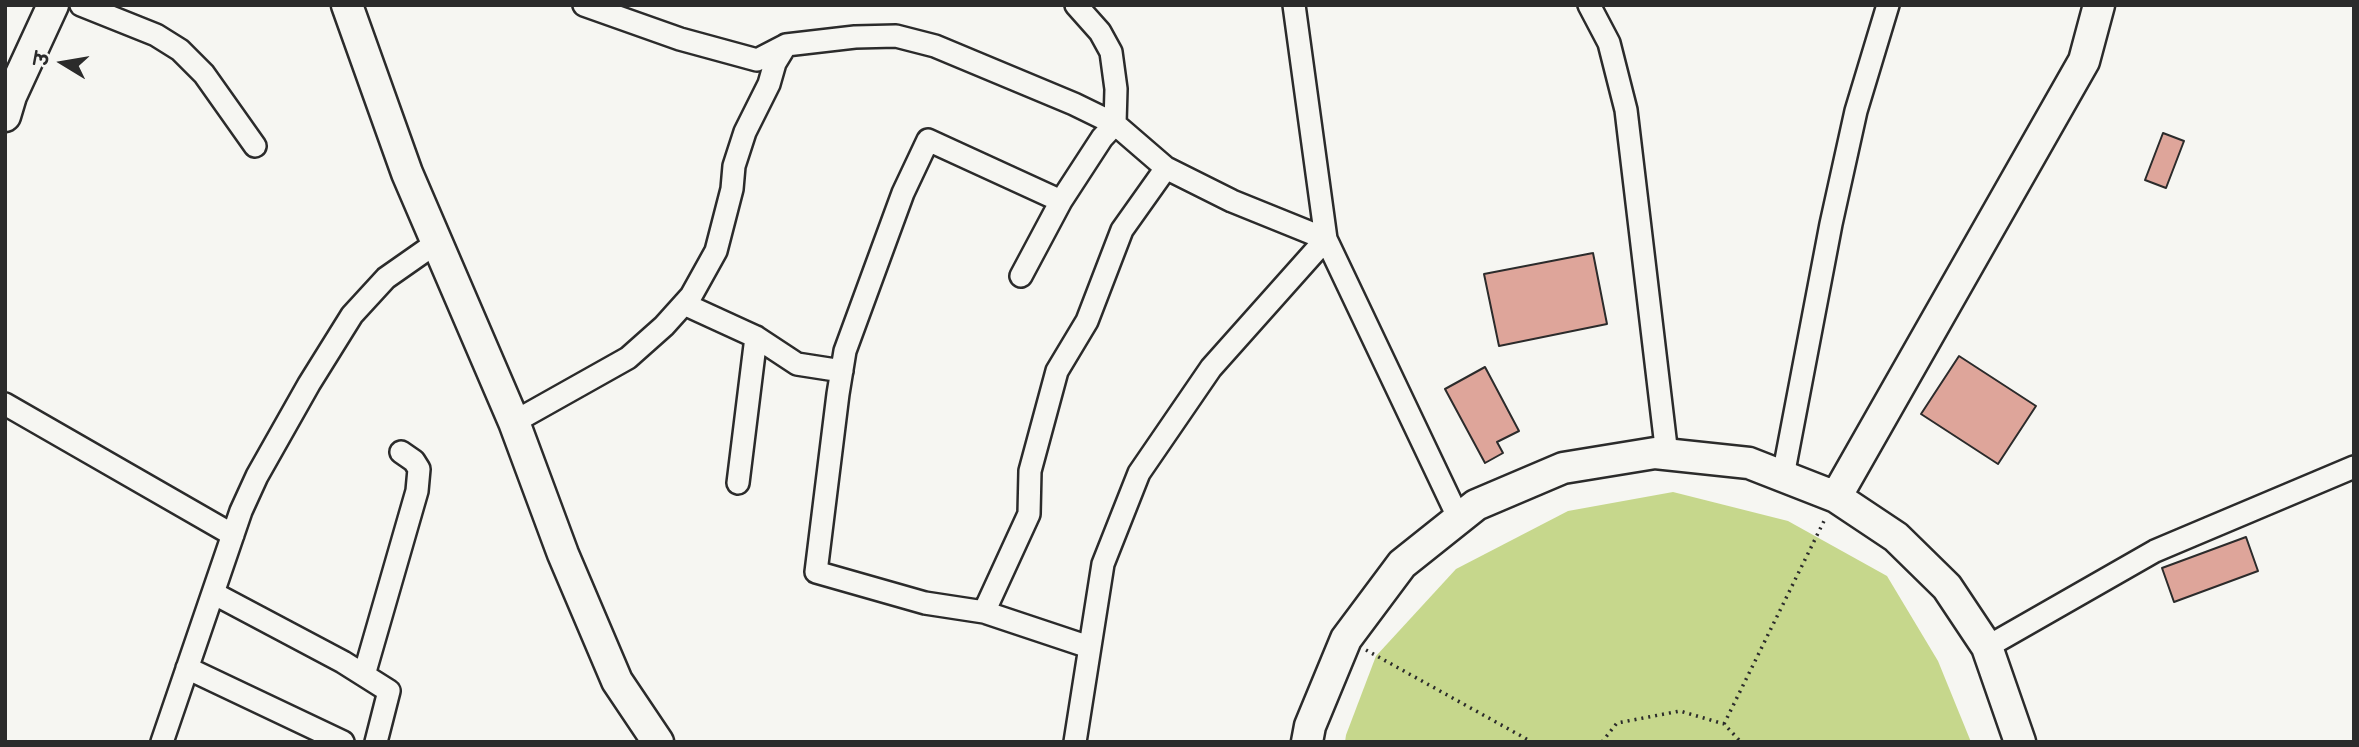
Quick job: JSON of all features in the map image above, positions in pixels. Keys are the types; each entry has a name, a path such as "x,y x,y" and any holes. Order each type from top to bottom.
{"street":[{"path":"5,116 11,96 53,5"},
{"path":"81,5 156,34 180,50 204,74 255,146"},
{"path":"347,5 407,173 514,422 563,554 617,681 659,742"},
{"path":"584,5 680,39 757,60 786,45 855,37 896,36 935,46 1115,124 1166,167 1232,201 1326,239"},
{"path":"1021,276 1061,201 1102,138 1115,124 1116,89 1111,52 1100,32 1076,5"},
{"path":"1294,5 1326,239 1459,519"},
{"path":"1589,5 1609,43 1626,110 1667,455"},
{"path":"1783,476 1831,223 1853,124 1888,5"},
{"path":"1836,497 2084,61 2099,5"},
{"path":"514,422 628,358 664,326 691,296 716,251 732,189 734,166 745,132 769,84 775,63 786,45"},
{"path":"1061,201 928,140 903,193 845,351 816,572 925,603 984,612 1089,647"},
{"path":"984,612 1029,514 1030,471 1057,371 1087,321 1122,230 1166,167"},
{"path":"1075,742 1102,564 1139,473 1211,368 1326,239"},
{"path":"162,742 233,535 257,476 352,315 386,278 436,243"},
{"path":"684,304 756,337 797,364 842,371"},
{"path":"738,483 756,337"},
{"path":"5,404 233,535"},
{"path":"364,675 417,491 419,469 415,461 401,453"},
{"path":"1307,742 1310,726 1346,639 1402,564 1476,505 1563,468 1655,453 1749,463 1836,497 1896,537 1947,587 1987,647 2020,742"},
{"path":"1987,647 2155,551 2354,467"},
{"path":"213,593 389,691 376,742"},
{"path":"187,668 343,742"}],"path":[{"path":"1724,724 1836,497"},
{"path":"1346,639 1532,742"},
{"path":"1602,742 1618,723 1680,711 1724,724 1741,742"}],"green space":[{"path":"1673,492 1788,521 1887,576 1938,661 1971,742 1345,742 1376,656 1456,569 1568,511"}],"building":[{"path":"2163,133 2184,141 2166,188 2145,180"},
{"path":"1593,253 1607,324 1499,346 1484,274"},
{"path":"1959,356 2036,406 1998,464 1921,414"},
{"path":"1485,367 1519,431 1497,442 1503,453 1485,463 1445,389"},
{"path":"2246,537 2258,571 2174,602 2162,568"}]}
